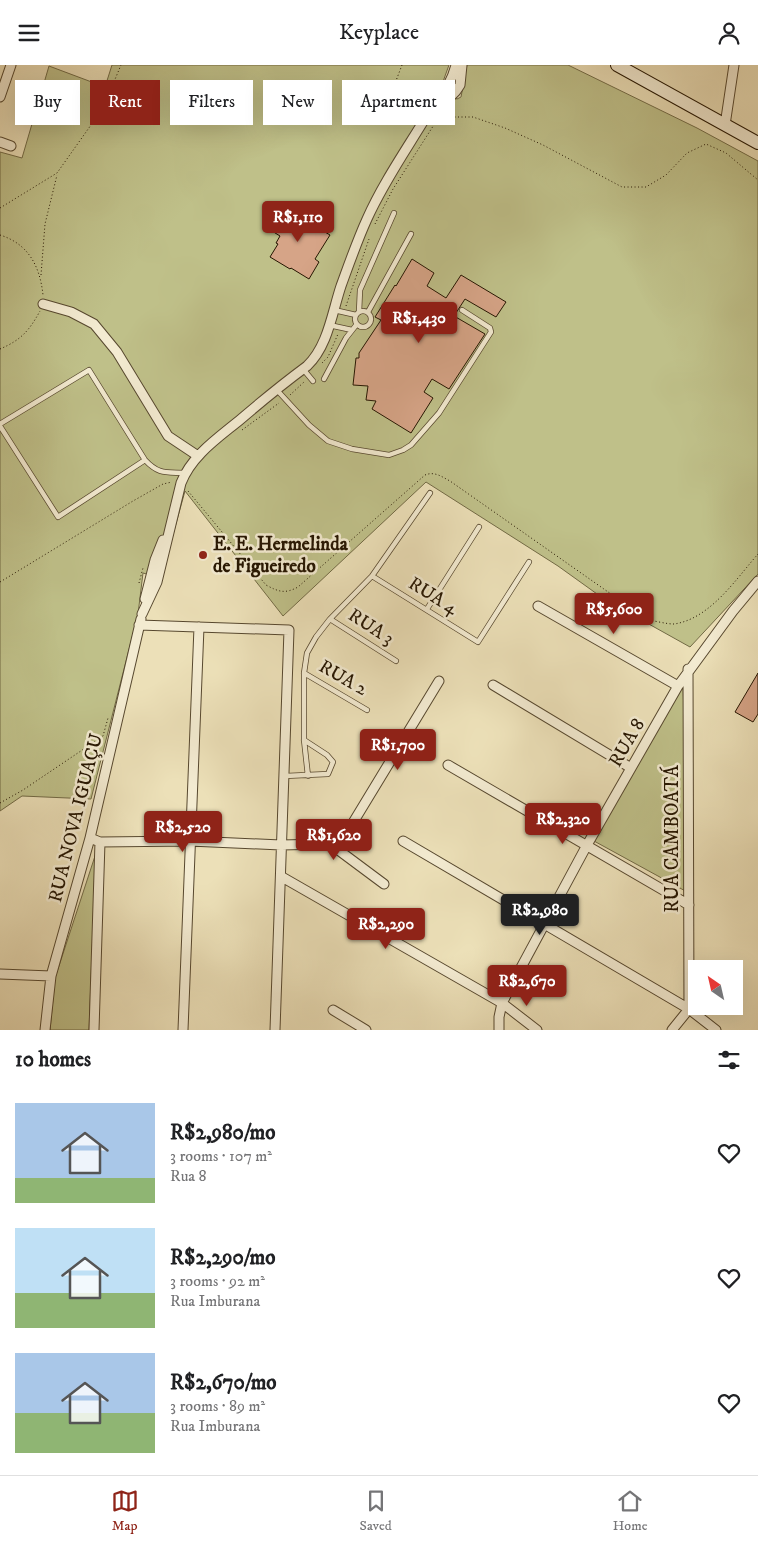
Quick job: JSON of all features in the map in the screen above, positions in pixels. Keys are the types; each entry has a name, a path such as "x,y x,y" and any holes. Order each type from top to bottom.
{"street":[{"path":"0,97 11,65"},
{"path":"451,80 456,65"},
{"path":"455,92 460,85 462,65"},
{"path":"617,65 758,143"},
{"path":"725,125 734,65"},
{"name":"RUA NOVA IGUAÇU","path":"45,1030 51,976 90,839 142,614 157,582 180,483 198,456 276,389 303,369 316,356 329,325 350,260 367,217 376,199 423,125"},
{"path":"0,142 11,146"},
{"path":"43,304 71,312 94,324 117,352 168,436 198,456"},
{"name":"RUA 8","path":"500,1030 499,1017 502,1003 587,845 678,686 688,669 758,581"},
{"path":"538,606 678,686"},
{"path":"140,625 290,629 275,1030"},
{"path":"183,1030 198,627"},
{"name":"RUA CAMBOATÁ","path":"688,669 690,960"},
{"path":"337,849 439,681"},
{"path":"493,685 631,768"},
{"path":"448,765 689,905"},
{"path":"90,839 100,842 190,841 281,845 325,844 337,849 384,884"},
{"path":"402,841 543,925 688,1008"},
{"path":"94,1030 100,842"},
{"path":"282,877 502,1003 538,1030"},
{"path":"0,974 51,976"},
{"path":"333,1010 366,1030"},
{"path":"672,1030 688,1011"},
{"path":"697,1015 716,1030"}],"lane":[{"path":"394,213 360,290 355,321 362,327 370,323 368,312 411,235"},
{"path":"334,310 357,313 368,312"},
{"path":"276,389 309,425 328,441 352,449 389,455 403,450 411,445 438,413 491,332 490,328 462,310"},
{"path":"324,379 358,324"},
{"path":"329,325 352,331"},
{"path":"303,369 313,381"},
{"path":"144,460 58,517 0,425 89,370 144,460 153,469 164,472 185,473"},
{"path":"308,777 304,740 304,673 307,653 316,637 330,619 372,576 430,493"},
{"path":"427,609 479,527"},
{"name":"RUA 4","path":"372,576 478,642 529,561"},
{"name":"RUA 3","path":"330,619 396,661"},
{"name":"RUA 2","path":"304,673 367,710"},
{"path":"285,776 308,777 328,774 333,763 327,755 304,740"}],"path":[{"path":"0,349 16,342 30,329 43,304 40,275 45,224 57,173 103,108 121,65"},
{"path":"396,80 402,65"},
{"path":"455,117 473,117 504,128 543,145 622,187 646,187 666,175 687,153 706,144 726,153 758,180"},
{"path":"0,208 57,173"},
{"path":"0,235 8,237 22,247 33,259 40,275"},
{"path":"0,583 163,484 173,481 180,483"},
{"path":"139,586 142,569 146,565"},
{"path":"0,803 23,790 104,736 108,718"}],"green space":[{"path":"112,65 449,65 444,80 342,80 342,125 455,125 455,98 461,97 467,65 568,65 697,128 758,161 758,574 690,647 604,599 558,566 426,482 283,616 185,491 161,578 143,573 138,614 91,799 22,796 0,811 0,152 22,158 32,125 80,125 80,80 45,80 49,66 90,81 90,125 160,125 160,80 107,80"},
{"path":"683,683 689,893 594,841"},
{"path":"96,853 89,1030 50,1030 55,978"}],"building":[{"path":"286,209 330,235 315,259 319,262 309,279 270,257 278,244 276,243 280,236 272,231 276,224 272,222 278,212 282,215"},
{"path":"412,259 434,273 427,286 446,298 461,275 506,302 496,317 465,299 454,316 485,334 449,389 432,379 424,392 433,398 411,433 372,409 376,401 366,400 368,386 353,385 356,358 359,358 359,353 381,320 375,317"},
{"path":"758,673 758,714 753,722 735,712"}],"place":[{"name":"E. E. Hermelinda de Figueiredo","path":"203,555"}]}
